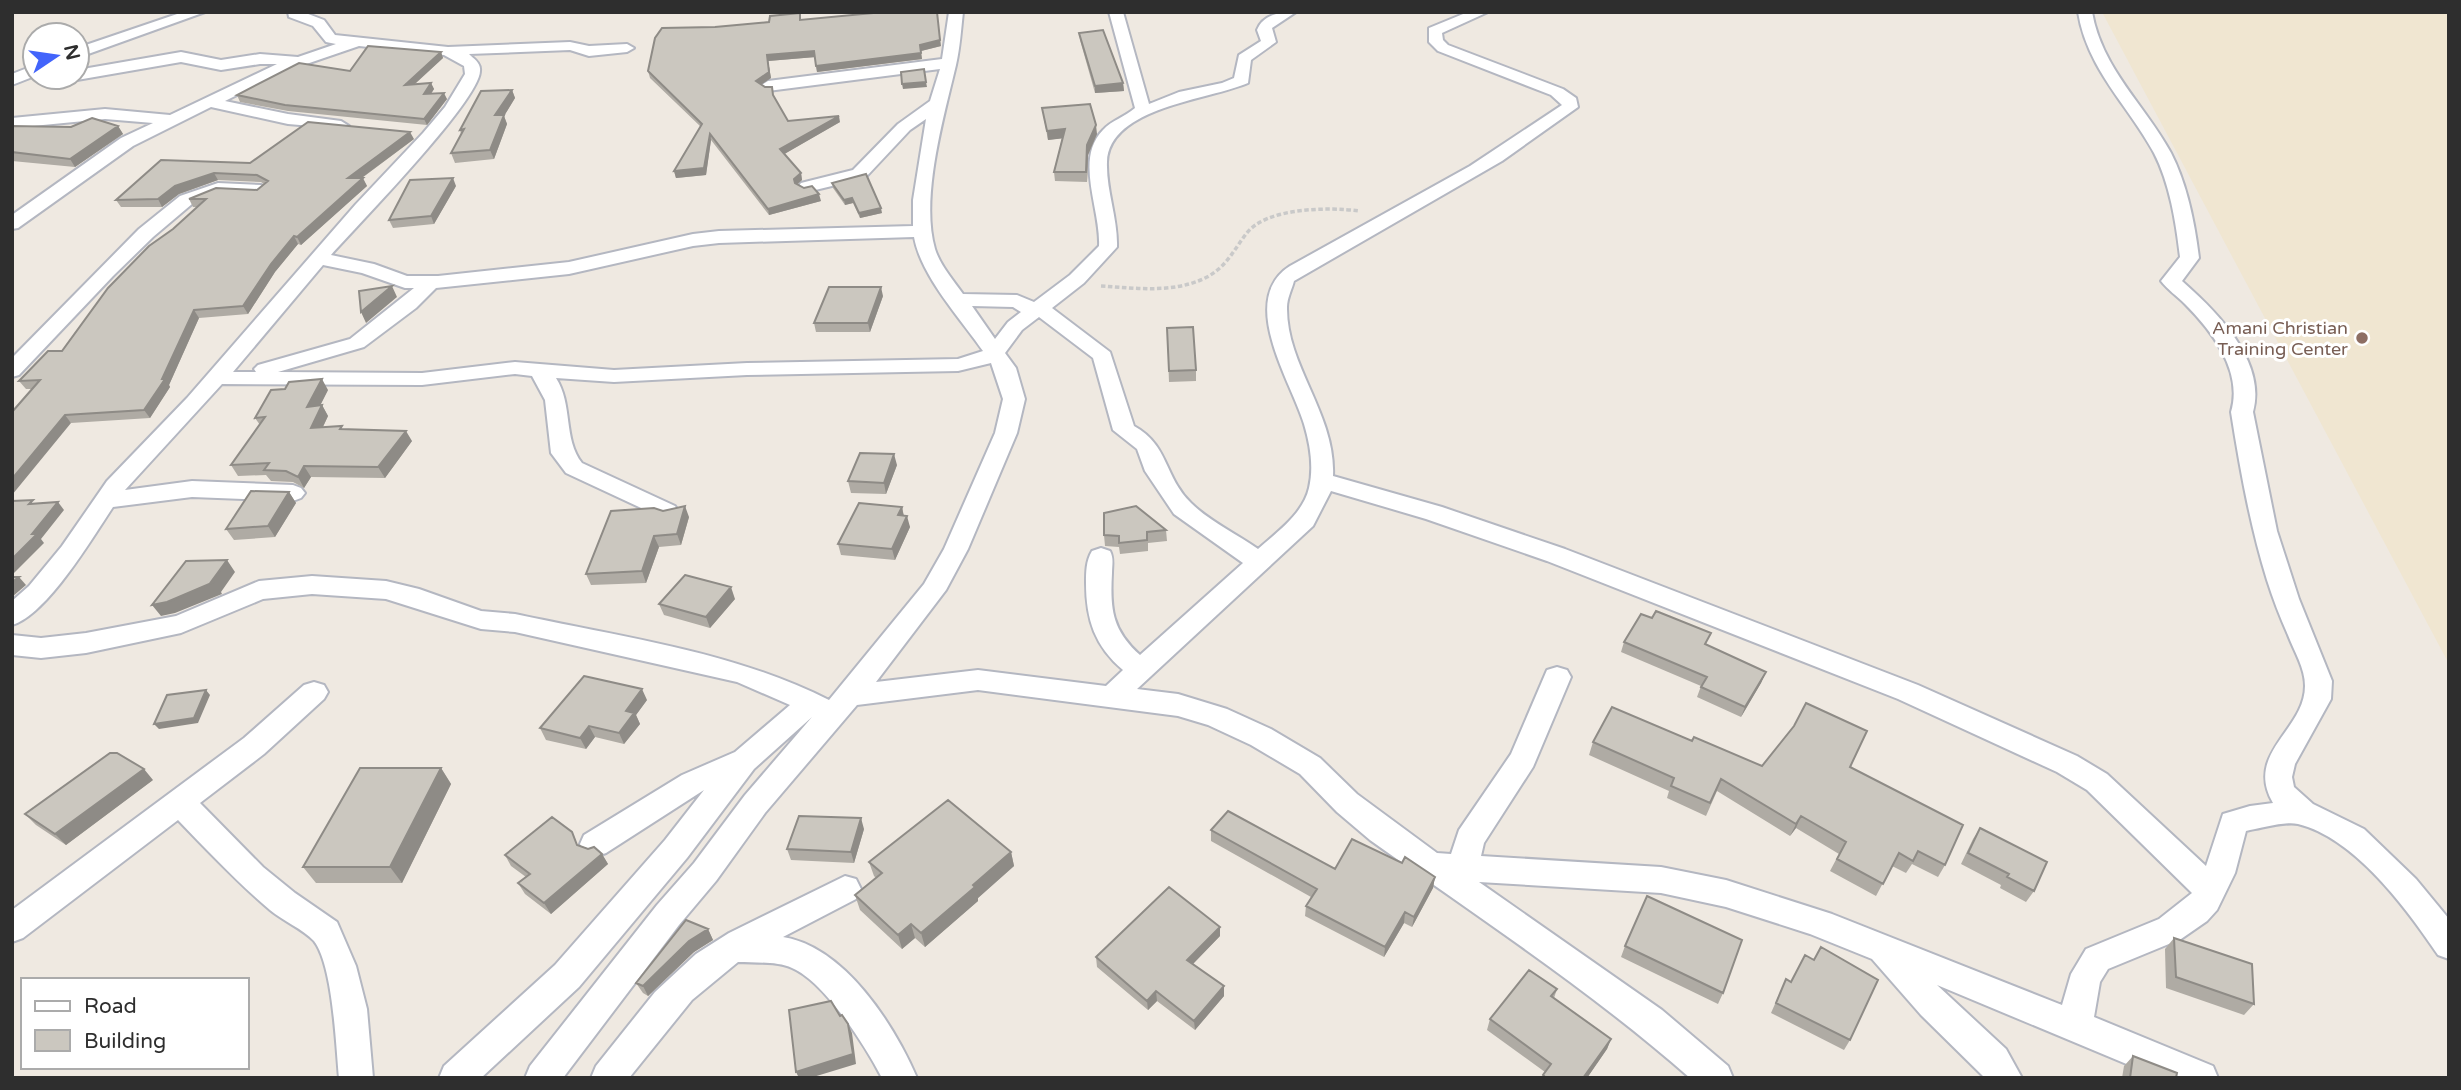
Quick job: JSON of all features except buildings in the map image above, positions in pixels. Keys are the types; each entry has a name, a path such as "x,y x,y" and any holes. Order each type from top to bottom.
{"street":[{"path":"91,48 198,12"},
{"path":"542,1078 668,915 705,872 831,705 933,590 973,513 1013,413 1012,384 1005,368 926,251 922,232 922,200 956,12"},
{"path":"1116,12 1143,109 1140,113"},
{"path":"217,377 422,379 515,368 614,376 747,369 936,366 979,361 994,354 1006,335 1068,286 1108,247 1109,234 1100,185 1101,146 1108,135 1140,113 1185,95 1226,87 1242,80 1244,58 1269,42 1265,26 1289,12"},
{"path":"1110,698 1315,508 1322,481 1318,434 1304,390 1276,322 1276,306 1286,278 1440,190 1570,107 1570,101 1557,92 1443,48 1436,42 1434,31 1440,27 1481,12"},
{"path":"2085,12 2091,40 2113,80 2164,155 2189,239 2190,258 2171,281 2193,301 2228,345 2248,389 2247,402 2242,412 2269,545 2297,628 2318,676 2320,692 2278,767 2279,788 2290,805 2331,824 2374,855 2434,922 2449,945"},
{"path":"294,14 318,23 331,40 355,43 447,51 561,46 589,51 627,48"},
{"path":"12,224 127,142 301,60 355,43"},
{"path":"12,615 38,592 72,552 115,486 217,377 452,109 473,74 472,65 463,57 447,51"},
{"path":"91,73 181,57 221,65 260,59 301,60"},
{"path":"768,86 949,62"},
{"path":"208,102 288,119 361,127"},
{"path":"807,187 859,174 904,127 938,103"},
{"path":"12,123 105,114 170,120"},
{"path":"406,132 432,133"},
{"path":"12,371 146,233 186,200 218,188 261,190"},
{"path":"320,259 367,268 405,282 431,282 569,268 693,240 719,237 922,232"},
{"path":"243,378 357,343 409,304 431,282"},
{"path":"959,300 1017,301 1038,310 1090,343 1103,356 1111,376 1124,430 1142,439 1148,447 1157,471 1182,508 1258,561"},
{"path":"538,369 548,381 556,400 562,453 574,468 667,512"},
{"path":"1322,481 1434,513 1556,555 1908,692 2067,764 2097,782 2210,890"},
{"path":"106,500 192,489 293,493"},
{"path":"1101,557 1098,572 1099,608 1106,637 1141,670"},
{"path":"12,645 41,648 86,643 181,624 259,590 312,585 344,586 410,595 481,620 515,623 741,673 831,705"},
{"path":"1462,868 1470,839 1523,760 1557,677"},
{"path":"595,844 692,783 744,761 831,705 978,680 1178,705 1217,717 1261,737 1310,766 1347,803 1429,866 1601,985 1718,1077"},
{"path":"12,928 254,747 314,692"},
{"path":"456,1078 567,976 676,849 744,761"},
{"path":"180,802 252,876 284,903 326,932 340,966 350,1009 356,1078"},
{"path":"2076,1026 2088,969 2097,959 2172,928 2207,899 2234,823 2299,811"},
{"path":"1429,866 1565,872 1696,885 1804,918 2201,1078"},
{"path":"608,1078 672,997 709,963 845,889"},
{"path":"737,947 801,955 857,1007 889,1053 900,1078"},
{"path":"1881,948 1933,1004 1994,1061 2005,1078"}],"path":[{"path":"1068,286 1135,288 1194,283 1220,268 1233,255 1248,231 1273,218 1289,214 1353,210 1381,223"}],"shaded area":[{"name":"Amani Christian Training Center","path":"2102,12 2449,12 2449,664"}],"place":[{"name":"Amani Christian Training Center","path":"2362,338"}]}
